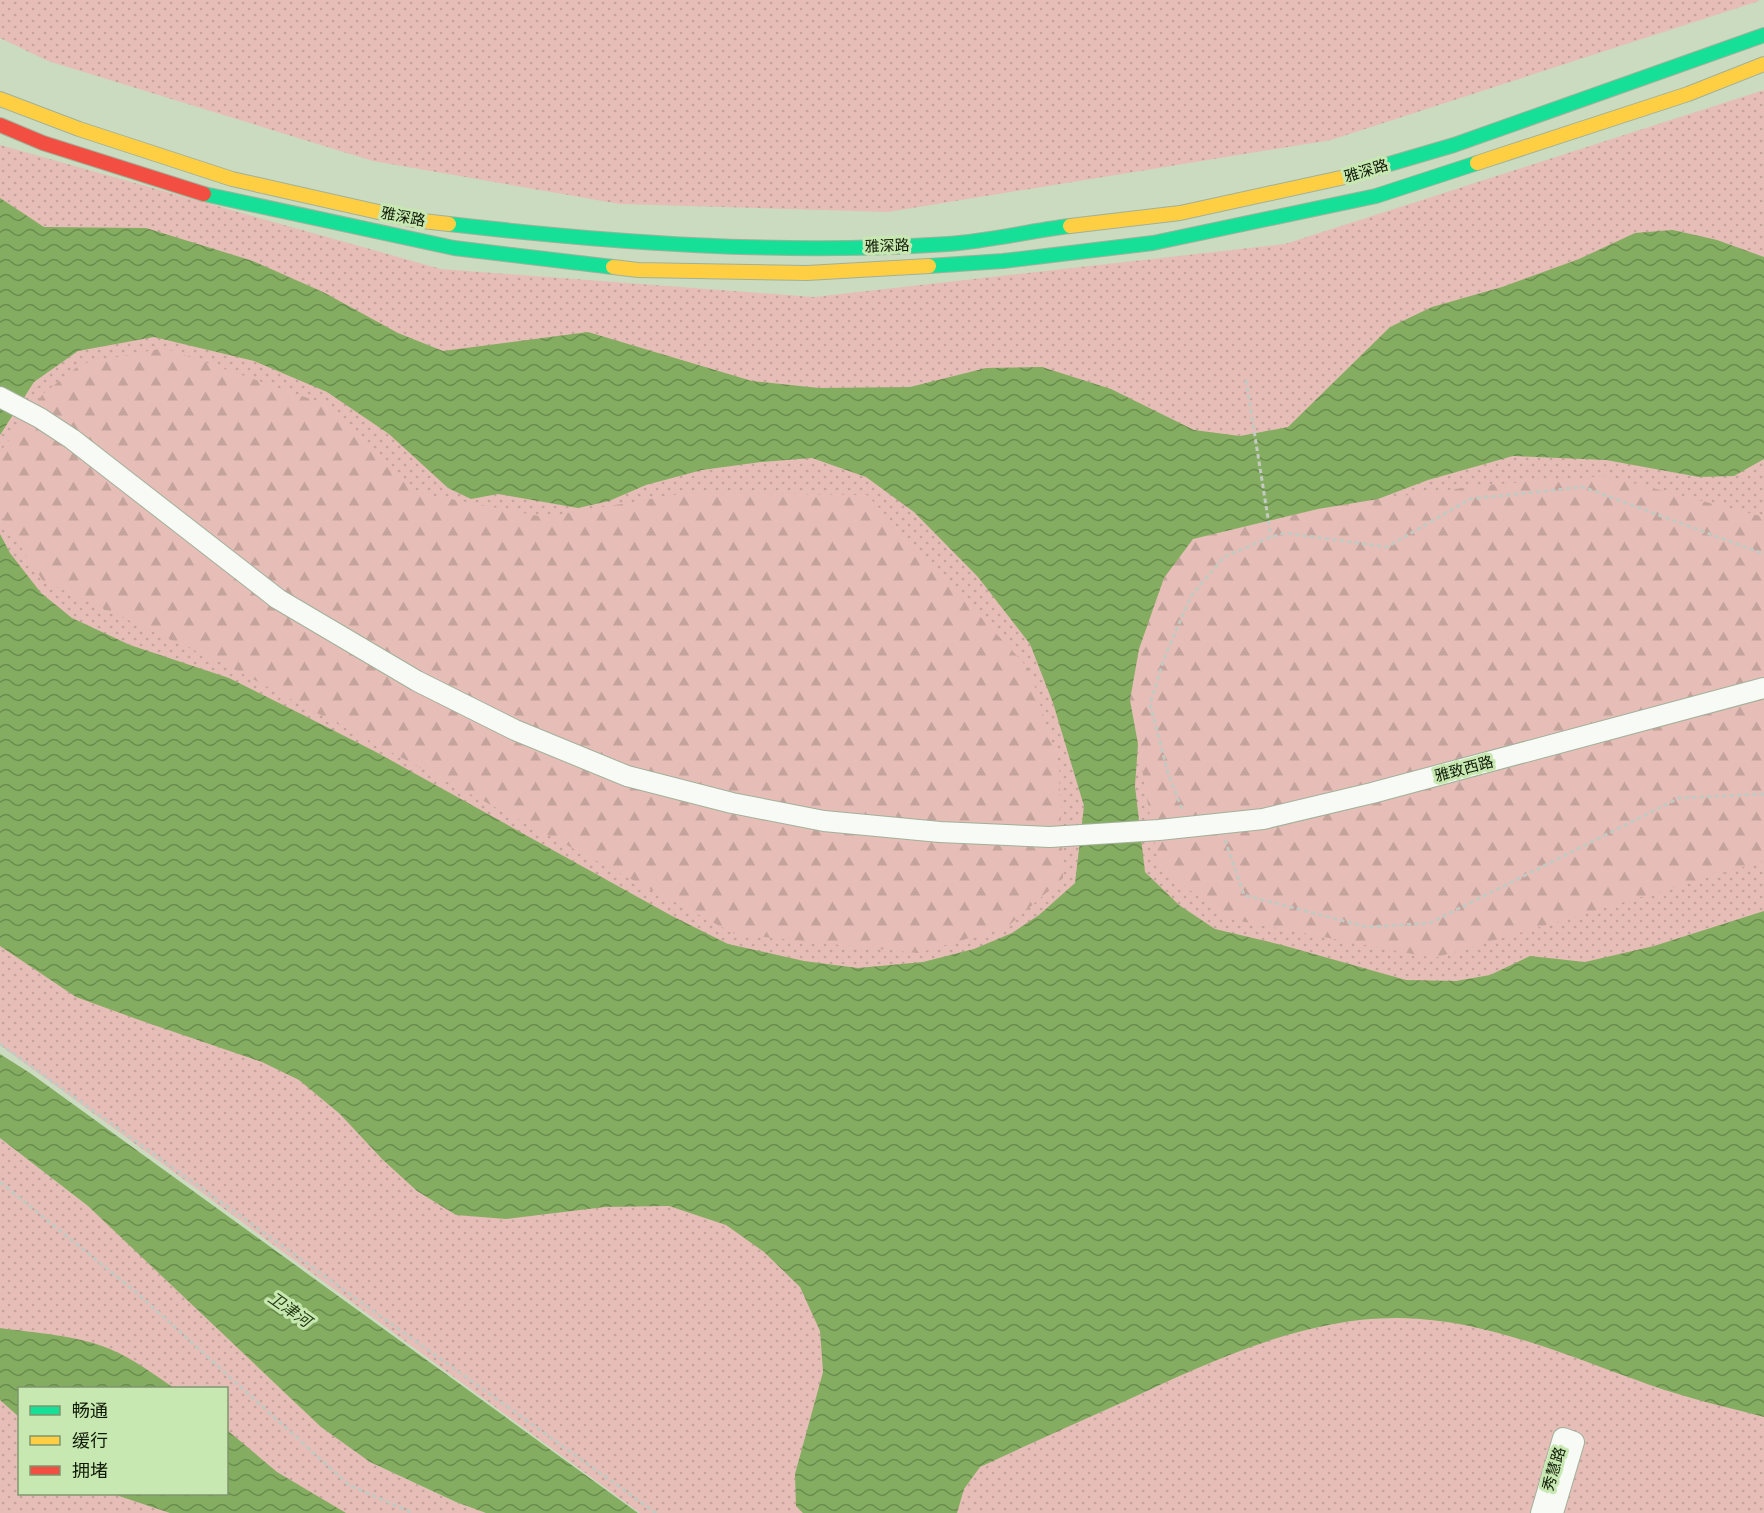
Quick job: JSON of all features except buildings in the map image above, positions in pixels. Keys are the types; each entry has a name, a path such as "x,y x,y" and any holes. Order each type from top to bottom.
{"main road":[{"name":"雅深路","path":"0,99 80,129 232,179 414,220 553,236 692,244 824,248 950,244 1180,213 1332,181 1454,145 1764,35"},
{"name":"雅深路","path":"0,125 43,143 218,198 454,248 638,270 807,273 1003,261 1153,243 1376,196 1688,94 1764,64"}],"street":[{"name":"雅致西路","path":"0,398 40,418 72,439 278,599 417,681 514,730 627,776 824,821 940,832 1050,837 1159,830 1263,819 1372,794 1764,688"},
{"name":"秀慧路","path":"1541,1513 1563,1438 1574,1442 1553,1513"}],"path":[{"path":"1245,380 1271,537"},
{"path":"1190,827 1168,773 1150,704 1165,656 1191,596 1224,557 1285,533 1387,547 1470,499 1583,487 1764,554"},
{"path":"1220,824 1244,895 1367,927 1430,923 1679,798 1764,794"},
{"path":"0,1044 656,1513"},
{"path":"0,1182 137,1293 350,1485 414,1513"}],"green space":[{"path":"0,0 1759,1 1331,140 888,212 620,204 373,161 48,61 0,38"},
{"path":"1764,90 1764,1513 640,1513 0,1045 0,145 441,269 814,297 1285,244"},
{"path":"164,348 322,403 414,492 544,517 686,493 867,495 1030,670 1059,768 1063,878 1007,927 918,953 735,934 226,665 43,581 0,515 0,459 3,448 43,394 81,364"},
{"path":"1606,476 1764,517 1764,861 1434,958 1230,919 1159,868 1130,700 1139,649 1164,578 1193,539 1318,509 1378,499 1486,485"},
{"path":"0,1138 88,1206 370,1462 456,1502 486,1513 0,1513"}],"water":[{"path":"0,198 44,227 146,228 253,261 323,292 398,333 443,351 588,332 752,381 819,388 910,387 986,368 1042,367 1111,389 1194,430 1240,436 1288,427 1390,327 1432,307 1502,287 1579,259 1635,233 1673,230 1717,240 1764,257 1764,459 1734,476 1699,477 1606,460 1513,456 1428,480 1378,499 1318,509 1193,539 1164,578 1139,649 1130,700 1138,744 1135,786 1145,872 1179,905 1215,929 1282,945 1406,980 1456,981 1490,975 1530,956 1585,962 1654,946 1764,911 1764,1417 1664,1390 1559,1352 1466,1325 1401,1318 1365,1319 1293,1333 1222,1358 980,1467 964,1489 957,1513 803,1513 796,1506 795,1474 823,1372 820,1331 800,1287 764,1252 726,1225 669,1206 605,1207 506,1219 456,1215 417,1191 382,1159 340,1114 299,1080 262,1062 76,997 0,946 0,534 10,553 41,593 72,618 130,645 229,678 376,752 672,916 728,944 804,961 858,968 923,962 974,949 1012,933 1039,915 1075,883 1084,806 1053,703 1030,644 978,577 914,512 866,477 812,458 702,470 646,485 609,501 578,508 498,494 471,499 448,488 389,434 327,392 254,361 154,337 78,351 34,382 0,435"},
{"name":"卫津河","path":"0,1054 30,1073 638,1513 486,1513 456,1502 370,1462 321,1427 88,1206 0,1138"},
{"path":"0,1328 56,1335 97,1344 127,1357 173,1387 18,1387 18,1416 0,1400"},
{"path":"228,1431 277,1472 346,1513 170,1513 116,1495 228,1495"}],"traffic: fast":[{"path":"1345,177 1454,145 1764,35"},
{"path":"929,266 1003,261 1153,243 1376,196 1477,163"},
{"path":"204,194 454,248 613,267"},
{"path":"449,224 636,242 761,248 948,244 1070,226"}],"traffic: slow":[{"path":"1477,163 1688,94 1764,64"},
{"path":"0,99 79,129 232,179 414,220 449,224"},
{"path":"1070,226 1180,213 1345,177"},
{"path":"613,267 638,270 807,273 929,266"}],"traffic: jam":[{"path":"0,125 43,143 204,194"}]}
